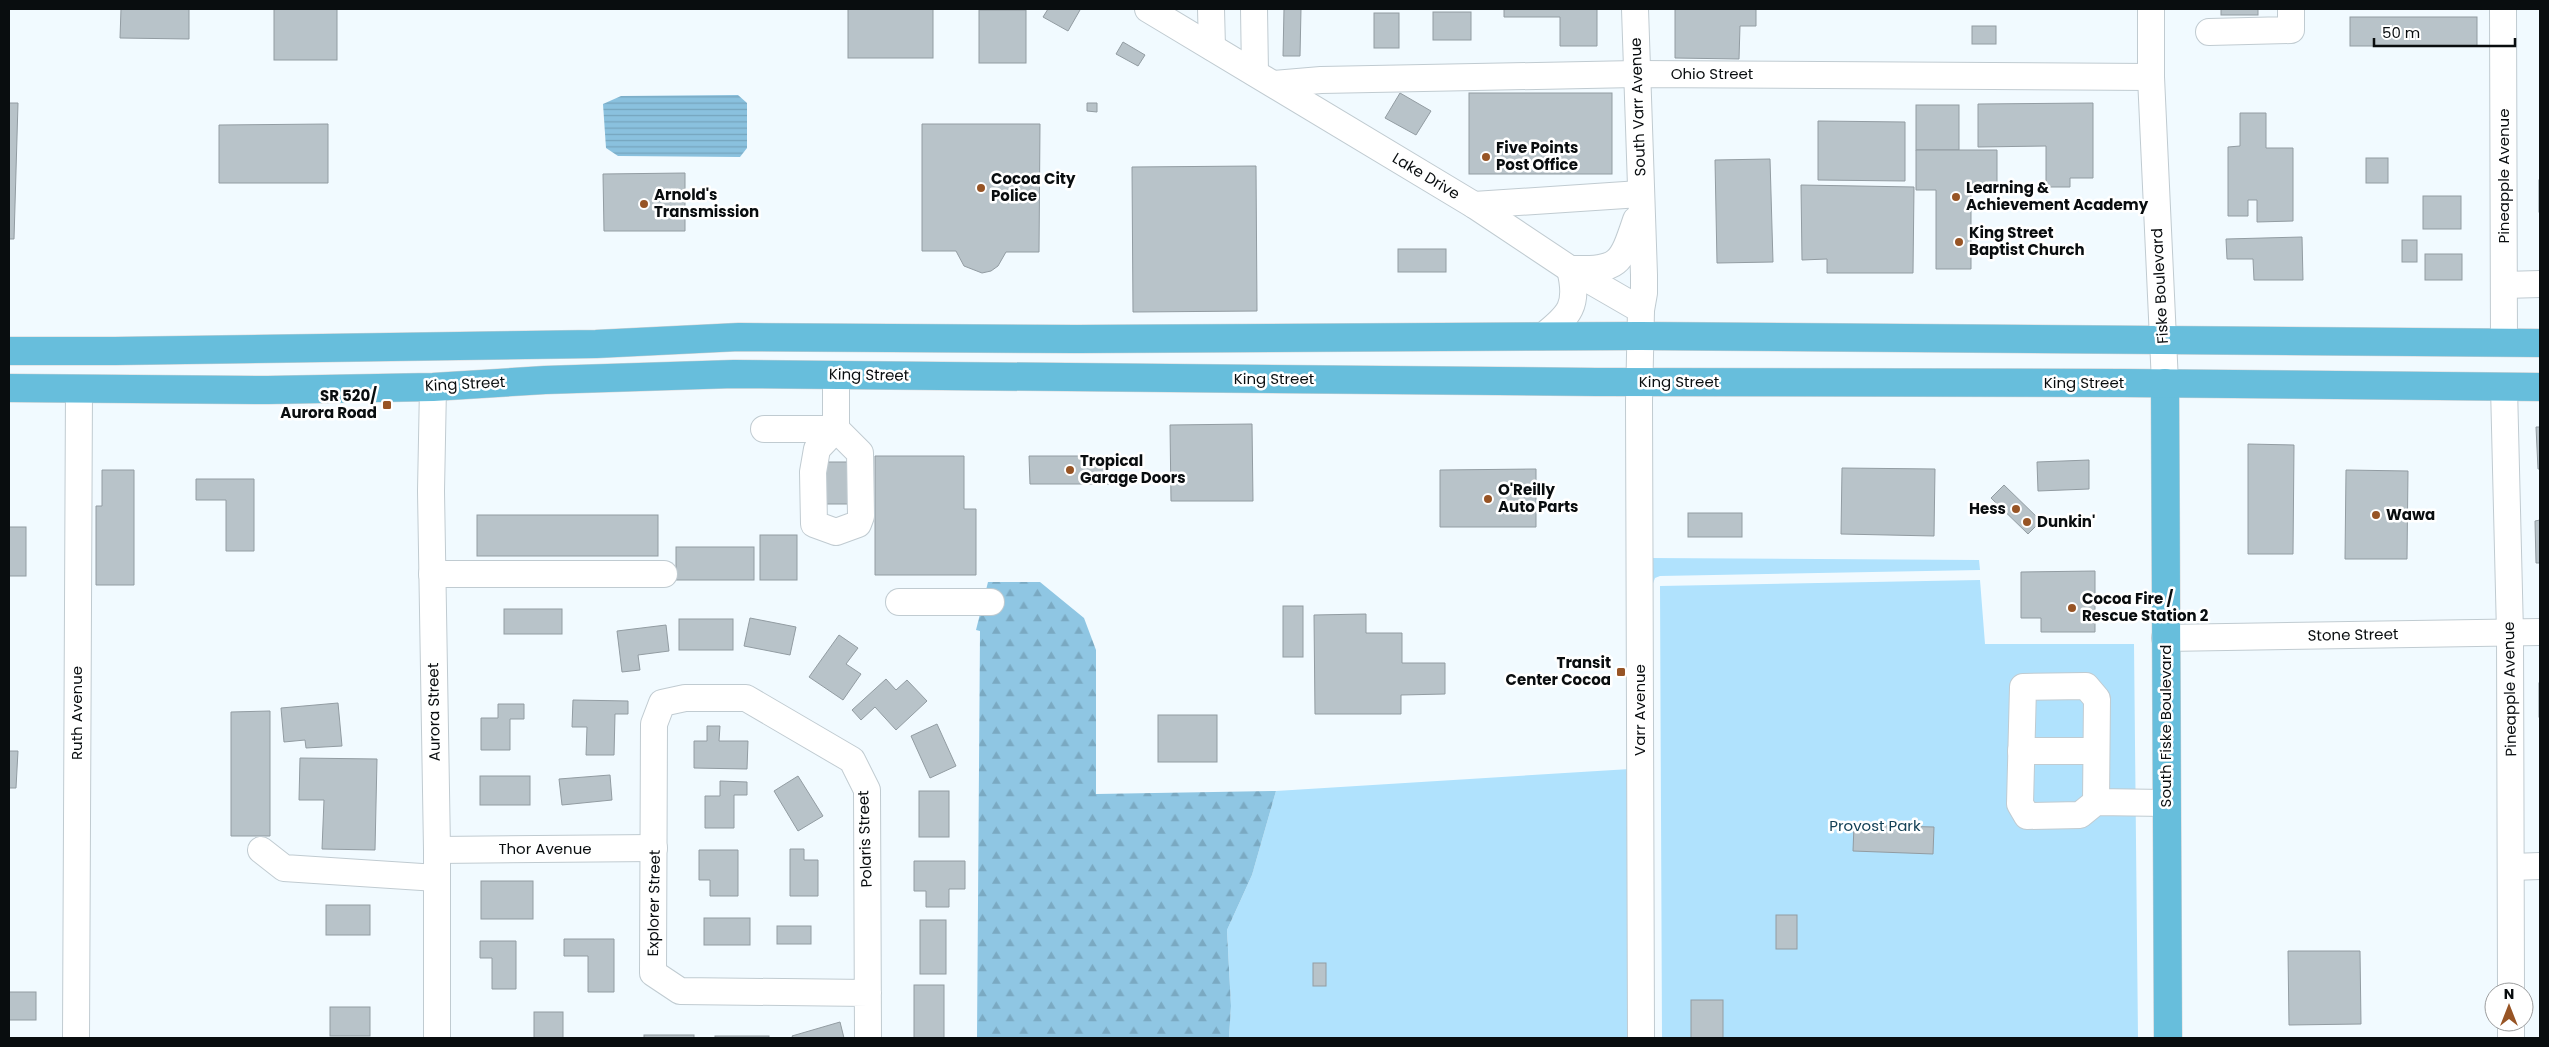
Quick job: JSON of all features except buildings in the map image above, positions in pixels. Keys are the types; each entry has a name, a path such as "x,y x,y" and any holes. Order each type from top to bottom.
{"main road":[{"path":"9,350 110,351 596,344 739,337 1542,337 1640,323 2163,340 2540,343"},
{"path":"657,377 676,360 786,360 832,338"},
{"path":"433,386 445,372 460,365 576,356 596,344"},
{"path":"9,365 102,363 110,351"},
{"name":"King Street","path":"9,388 268,390 433,386 545,380 734,374 2540,387"},
{"name":"South Fiske Boulevard","path":"2165,383 2168,1038"}],"street":[{"name":"Lake Drive","path":"1148,9 1474,205 1570,268 1640,323"},
{"path":"1211,9 1212,47"},
{"path":"1254,9 1265,78"},
{"name":"South Varr Avenue","path":"1635,9 1641,200"},
{"name":"Fiske Boulevard","path":"2151,9 2151,77 2165,383"},
{"path":"2209,32 2291,30 2291,9"},
{"name":"Pineapple Avenue","path":"2503,9 2504,343"},
{"name":"Ohio Street","path":"1265,78 1321,80 1636,74 2151,77"},
{"path":"1474,205 1641,200"},
{"path":"1542,337 1564,320 1571,309 1574,294 1570,268 1596,270 1615,264 1625,254 1641,200"},
{"path":"1639,382 1640,323 1644,293 1641,200"},
{"path":"2504,285 2540,284"},
{"path":"764,429 836,429 836,375"},
{"name":"Varr Avenue","path":"1639,382 1641,1038"},
{"name":"Aurora Street","path":"433,386 431,491 437,850 437,1038"},
{"name":"Pineapple Avenue","path":"2504,386 2510,633 2511,982"},
{"name":"Ruth Avenue","path":"76,1038 79,389"},
{"path":"432,574 664,574"},
{"path":"899,602 991,602"},
{"name":"Stone Street","path":"2165,638 2540,632"},
{"path":"2096,802 2097,699 2086,686 2023,687 2020,804 2027,816 2080,815 2096,802 2166,803"},
{"name":"Polaris Street","path":"662,703 685,698 746,698 852,760 867,790 868,1038"},
{"name":"Explorer Street","path":"662,703 654,724 653,973 680,991 868,994"},
{"path":"2021,751 2096,751"},
{"name":"Thor Avenue","path":"437,850 654,848"},
{"path":"261,850 284,868 437,878"},
{"path":"2512,867 2540,866"}],"green space":[{"path":"1649,558 1979,560 1980,570 1660,576 1655,578 1652,586"},
{"name":"Provost Park","path":"1980,580 1985,644 2134,644 2138,1038 1662,1038 1660,586"},
{"path":"988,582 1040,582 1084,618 1096,650 1096,794 1276,791 1252,875 1227,930 1231,1006 1229,1038 977,1038 980,631 976,630"},
{"path":"1630,769 1632,1038 1229,1038 1231,1006 1227,930 1252,875 1276,791"}],"shaded area":[{"path":"738,95 747,103 747,148 740,157 618,156 606,148 603,104 621,96"}],"place":[{"name":"Five Points Post Office","path":"1486,157"},
{"name":"Cocoa City Police","path":"981,188"},
{"name":"Learning & Achievement Academy","path":"1956,197"},
{"name":"Arnold's Transmission","path":"644,204"},
{"name":"King Street Baptist Church","path":"1959,242"},
{"name":"SR 520/ Aurora Road","path":"387,405"},
{"name":"Tropical Garage Doors","path":"1070,470"},
{"name":"O'Reilly Auto Parts","path":"1488,499"},
{"name":"Hess","path":"2016,509"},
{"name":"Wawa","path":"2376,515"},
{"name":"Dunkin'","path":"2027,522"},
{"name":"Cocoa Fire / Rescue Station 2","path":"2072,608"},
{"name":"Transit Center Cocoa","path":"1621,672"}]}
